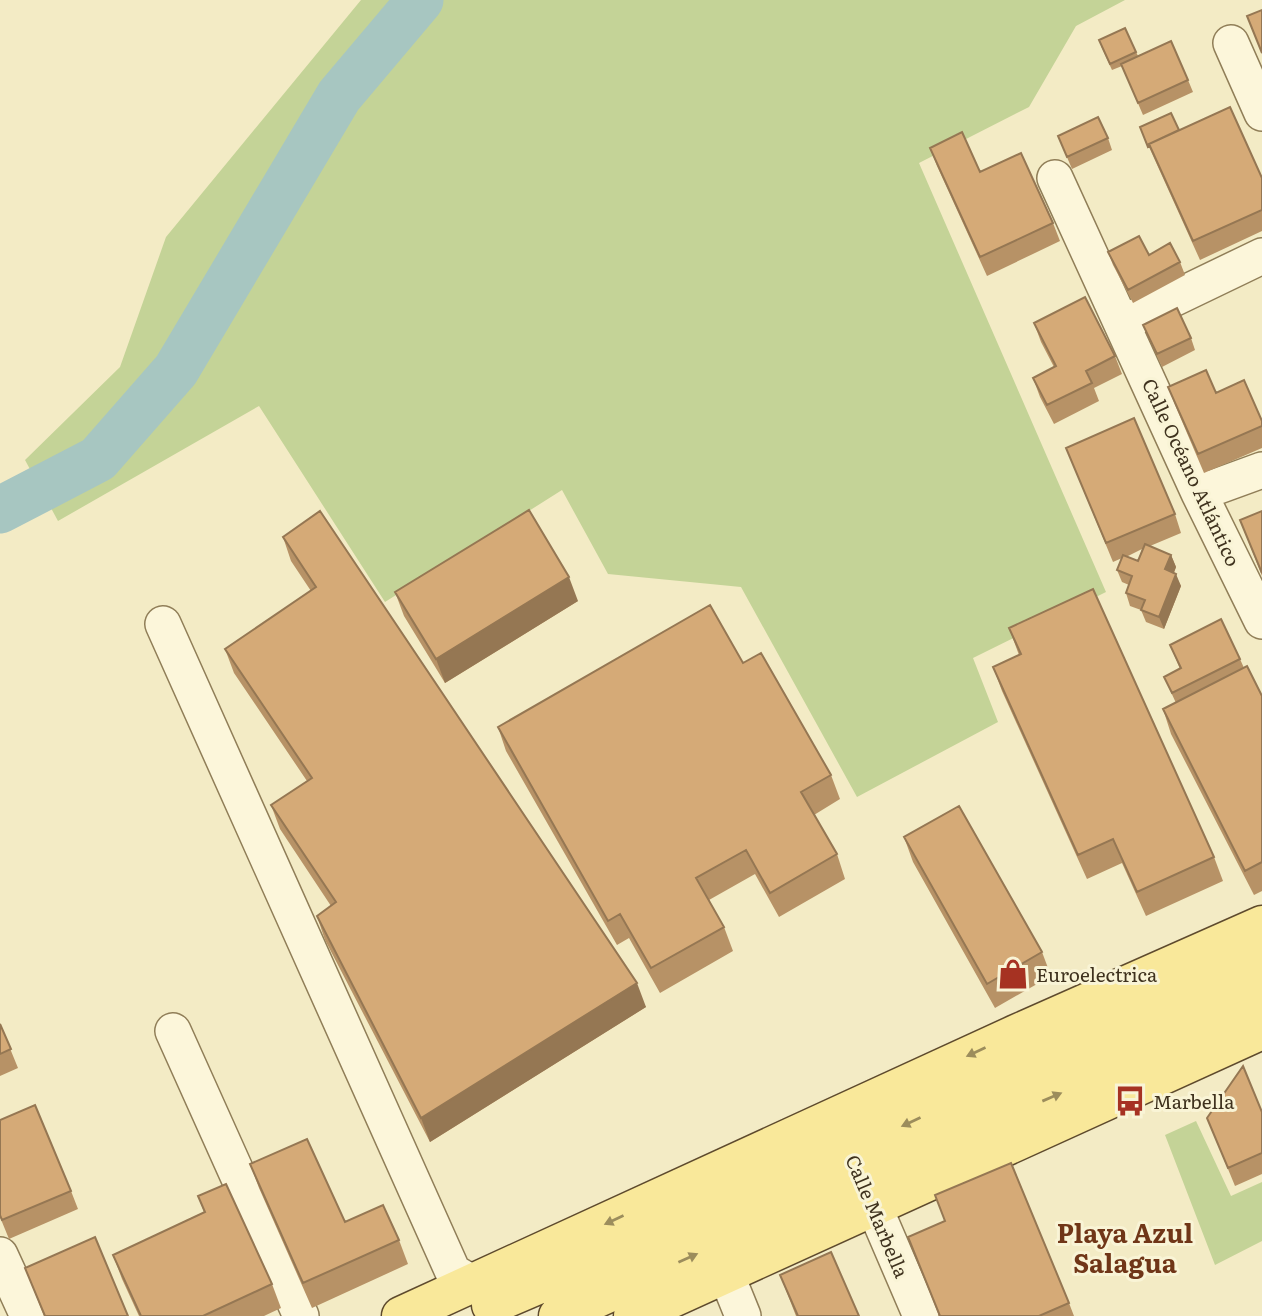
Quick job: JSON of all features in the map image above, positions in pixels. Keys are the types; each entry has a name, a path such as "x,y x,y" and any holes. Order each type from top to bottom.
{"main road":[{"path":"652,1314 733,1293 1016,1034 1262,925"},
{"path":"1016,1034 1163,1004 1262,933"},
{"path":"558,1316 860,1175 1163,1004 1262,959"},
{"path":"401,1316 470,1300 601,1256 642,1238 860,1175 1257,1031"},
{"path":"642,1238 740,1161"},
{"path":"470,1300 740,1161 860,1175"}],"street":[{"path":"1231,43 1262,113"},
{"name":"Calle Océano Atlántico","path":"1055,178 1199,493 1262,621"},
{"path":"1123,323 1262,256"},
{"path":"1199,493 1262,470"},
{"path":"163,624 453,1272 470,1300"},
{"path":"173,1031 301,1316"},
{"name":"Calle Marbella","path":"860,1175 921,1316"},
{"path":"0,1255 28,1316"}],"green space":[{"path":"361,0 1125,0 1076,26 1029,107 919,163 1106,592 973,658 998,722 857,797 741,587 608,574 562,490 385,602 259,406 58,521 25,460 120,367 166,237"},
{"path":"1196,1121 1231,1196 1262,1182 1262,1241 1215,1265 1165,1135"}],"building":[{"path":"1262,10 1262,53 1247,16"},
{"path":"1125,28 1136,52 1110,64 1099,40"},
{"path":"1171,41 1188,80 1138,103 1121,64"},
{"path":"1230,107 1262,178 1262,210 1193,241 1149,144"},
{"path":"1171,113 1179,130 1149,144 1148,147 1140,127"},
{"path":"1098,117 1108,138 1067,157 1058,136"},
{"path":"962,132 980,172 1021,153 1053,223 980,257 930,148"},
{"path":"1139,236 1149,255 1170,243 1180,262 1128,290 1108,252"},
{"path":"1085,297 1115,356 1086,371 1092,383 1047,405 1033,378 1056,366 1034,323"},
{"path":"1177,308 1191,338 1157,354 1143,325"},
{"path":"1206,370 1216,393 1244,380 1262,426 1198,454 1168,387"},
{"path":"1134,418 1175,514 1106,543 1066,448"},
{"path":"529,510 569,577 436,659 395,592"},
{"path":"320,511 637,983 421,1118 317,916 336,902 271,805 312,778 225,649 316,587 283,537"},
{"path":"1262,511 1262,573 1240,520"},
{"path":"1145,544 1171,555 1165,569 1176,574 1159,617 1141,610 1145,600 1126,593 1132,576 1117,570 1123,555 1138,561"},
{"path":"1093,589 1214,857 1137,892 1113,839 1078,855 993,667 1021,654 1009,628"},
{"path":"710,605 743,663 761,653 831,775 801,792 837,854 770,893 746,850 696,878 724,927 651,968 620,914 608,921 498,727"},
{"path":"1221,619 1240,659 1172,693 1164,677 1181,668 1170,645"},
{"path":"1247,666 1262,696 1262,862 1245,871 1163,709"},
{"path":"959,806 1042,952 987,984 904,837"},
{"path":"0,1024 11,1049 0,1054"},
{"path":"1243,1066 1262,1112 1262,1153 1228,1168 1207,1118"},
{"path":"35,1105 71,1191 2,1220 0,1120"},
{"path":"307,1139 345,1222 383,1205 399,1240 303,1283 250,1164"},
{"path":"1011,1163 1069,1303 1039,1316 940,1316 908,1237 945,1221 935,1195"},
{"path":"226,1184 272,1284 203,1316 141,1316 113,1255 205,1212 198,1196"},
{"path":"95,1237 128,1316 45,1316 25,1268"},
{"path":"831,1252 859,1316 798,1316 780,1275"}],"waterway":[{"path":"0,510 98,459 176,370 339,96 420,0"}],"place":[{"name":"Euroelectrica","path":"1013,974"},
{"name":"Marbella","path":"1130,1101"}],"district":[{"name":"Playa Azul Salagua","path":"1125,1246"}]}
